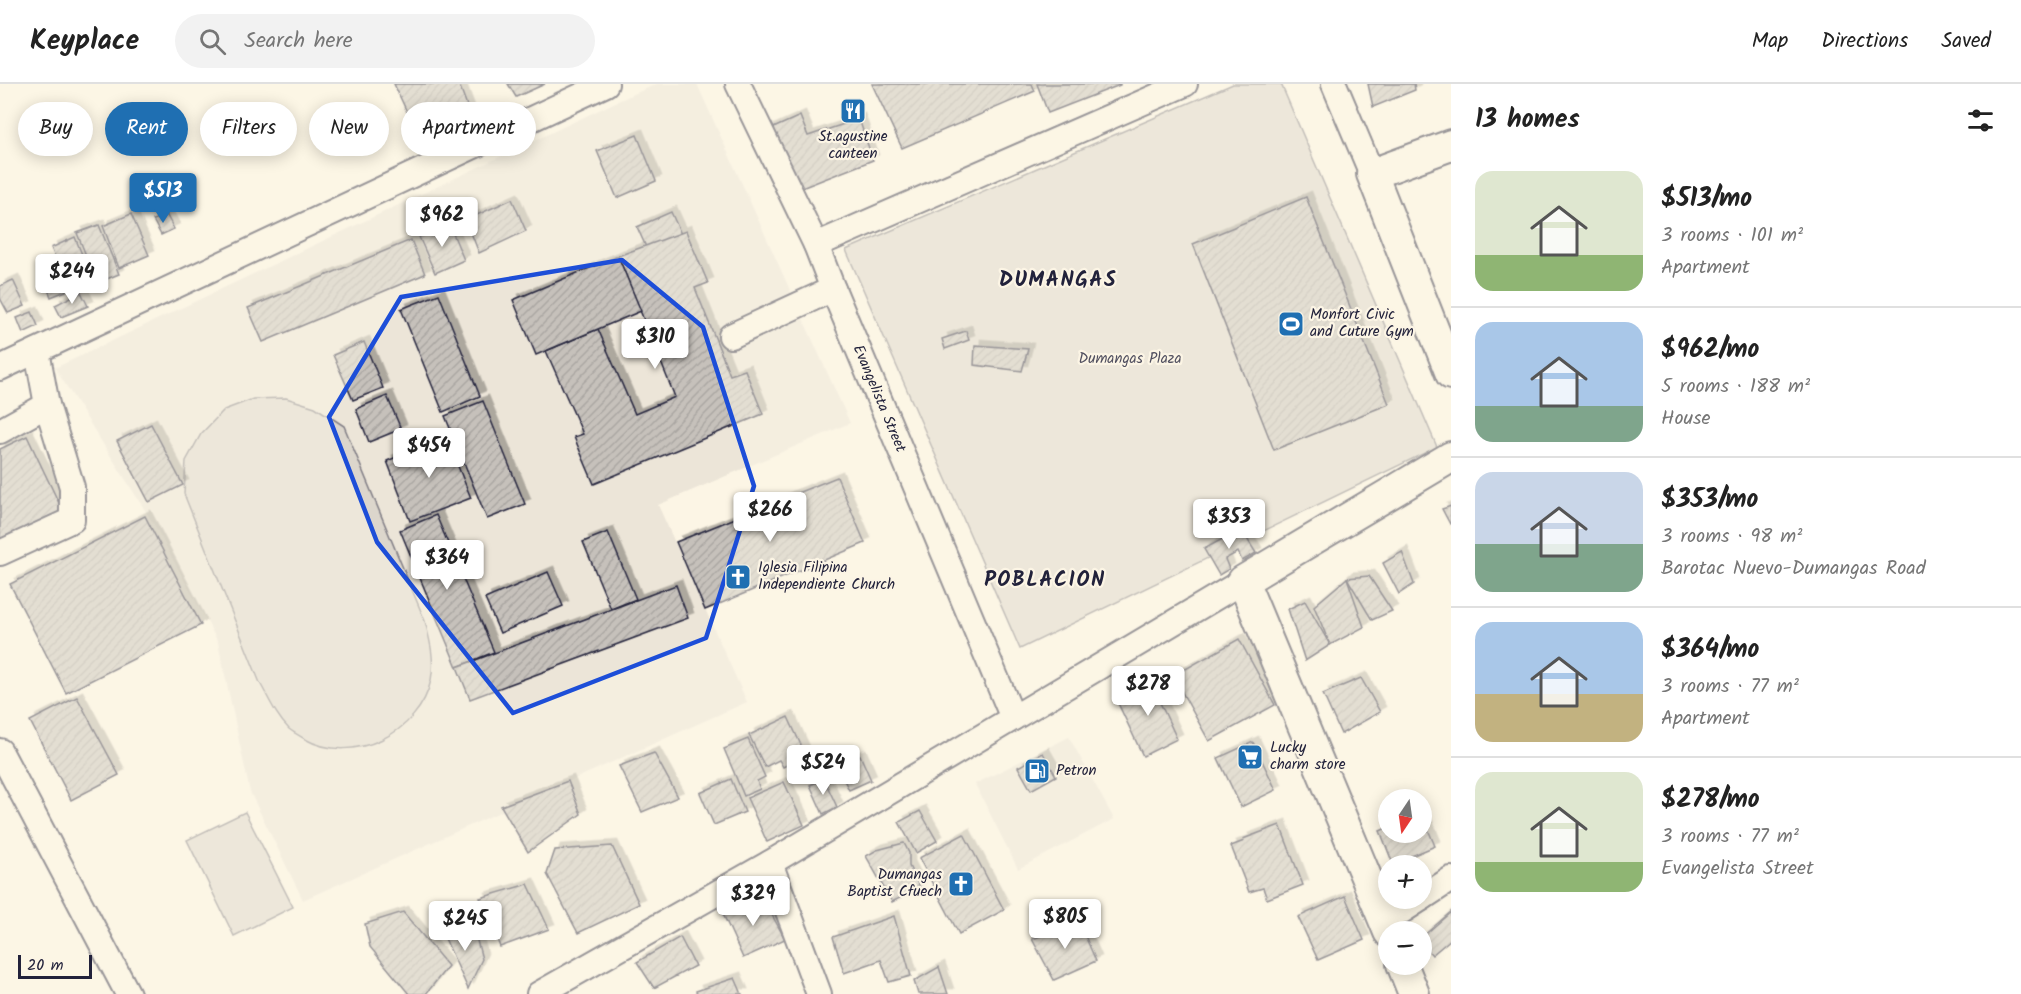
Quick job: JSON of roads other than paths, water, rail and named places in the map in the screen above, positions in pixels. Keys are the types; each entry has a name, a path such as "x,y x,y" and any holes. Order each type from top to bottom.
{"main road":[{"path":"1451,145 1372,174 1451,374"},
{"path":"1385,921 1243,581 1451,457"},
{"path":"1406,975 1414,994"}],"street":[{"path":"0,368 606,84"},
{"name":"Evangelista Street","path":"738,84 816,244 1013,718"},
{"path":"816,244 1185,84"},
{"path":"1334,84 1372,174"},
{"path":"731,336 833,289"},
{"path":"0,553 72,520 72,487 47,405 37,351"},
{"path":"0,430 47,405"},
{"path":"538,994 770,862 1243,581"},
{"path":"0,751 128,994"},
{"path":"770,862 819,994"},
{"path":"1432,891 1451,879"},
{"path":"1394,921 1409,909"}],"place":[{"name":"St.agustine canteen","path":"853,111"},
{"name":"Monfort Civic and Cuture Gym","path":"1291,324"},
{"name":"Iglesia Filipina Independiente Church","path":"738,577"},
{"name":"Lucky charm store","path":"1250,757"},
{"name":"Petron","path":"1037,771"},
{"name":"Dumangas Baptist Cfuech","path":"961,884"}],"district":[{"name":"DUMANGAS","path":"1058,280"},
{"name":"POBLACION","path":"1045,580"}],"park label":[{"name":"Dumangas Plaza","path":"1130,359"}]}
